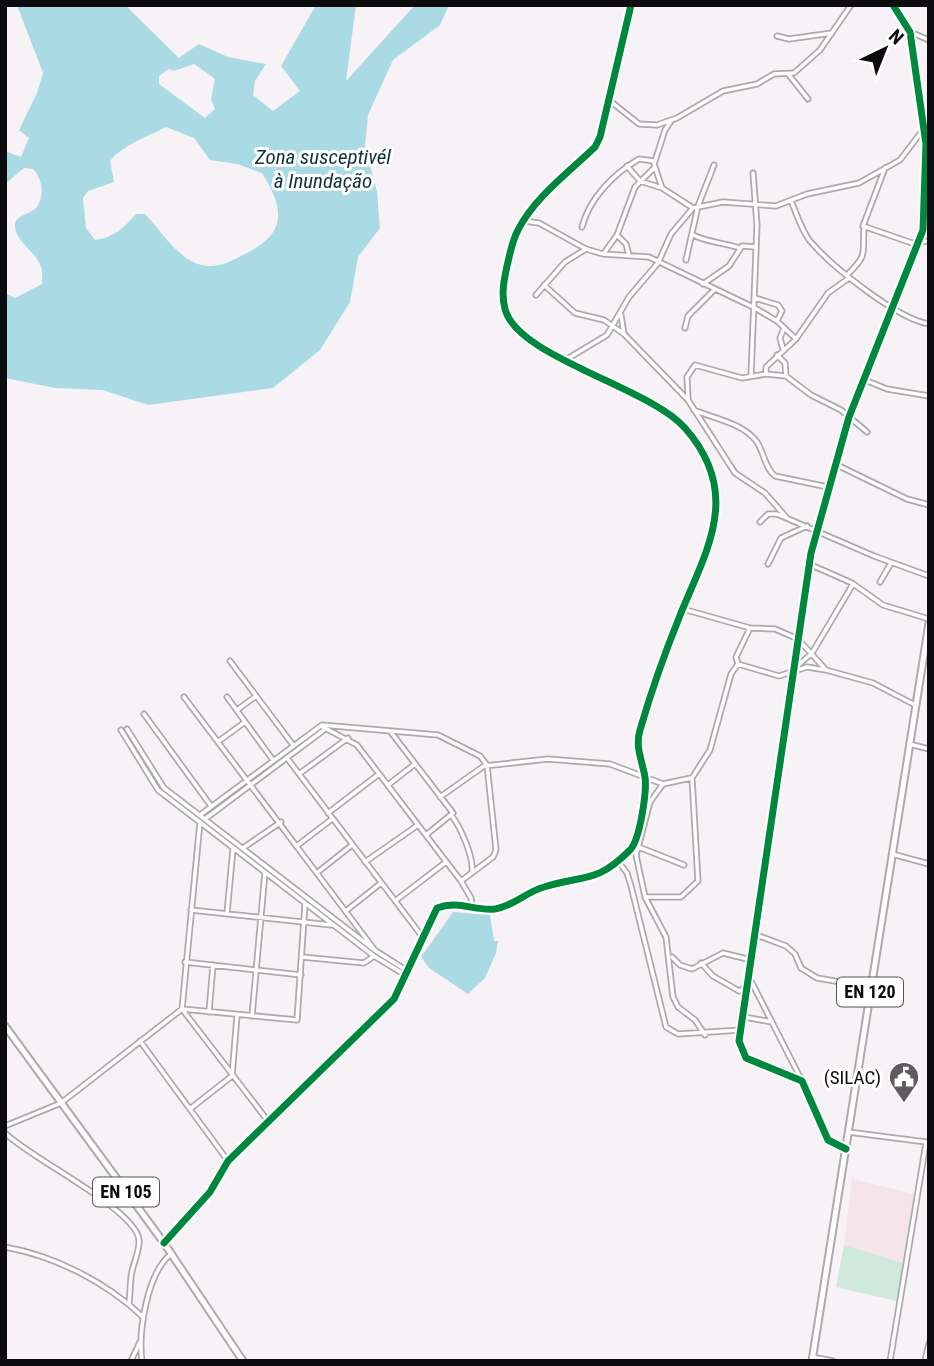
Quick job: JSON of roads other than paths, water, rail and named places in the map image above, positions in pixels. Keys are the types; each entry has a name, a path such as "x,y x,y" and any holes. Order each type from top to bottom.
{"main road":[{"name":"EN 120","path":"812,1359 929,621"},
{"name":"EN 105","path":"5,1026 164,1243 243,1361"}],"street":[{"path":"631,5 609,100 594,147 524,220 514,240 506,273 504,307 519,332 675,419 692,437 707,463 715,494 713,536 683,609 638,738 646,792 636,846 645,897 663,930 671,956 675,1002 695,1020 705,1035"},
{"path":"802,1081 746,1058 739,1041 809,564 834,464 849,417 920,241 926,186 927,139 923,130 910,32 893,5"},
{"path":"609,100 639,124 657,125 671,121 723,91 757,83 774,74 789,75 820,50 848,6"},
{"path":"910,32 929,40"},
{"path":"777,36 798,38 810,34 832,33"},
{"path":"789,75 808,99"},
{"path":"662,188 654,161 671,121"},
{"path":"566,359 598,343 613,326 634,290 658,263 671,233 696,207 723,202 776,206 807,194 854,185 900,160 929,122"},
{"path":"582,227 583,216 600,191 627,166 639,159 654,161"},
{"path":"686,260 696,207 715,165"},
{"path":"627,166 640,181 662,188 696,207"},
{"path":"603,254 617,235 628,201 640,181 655,167"},
{"path":"766,374 766,367 796,339 828,293 848,277 858,264 866,246 864,228 868,207 885,168"},
{"path":"751,376 756,247 753,173"},
{"path":"791,201 810,241 848,277 918,322 929,324"},
{"path":"524,220 539,223 586,249 603,254 649,257 755,308 777,321 796,339"},
{"path":"864,228 912,243 929,241"},
{"path":"693,234 704,240 713,239 740,248 756,247"},
{"path":"617,235 626,244 629,255"},
{"path":"703,284 729,266 740,248"},
{"path":"536,295 565,262 586,249"},
{"path":"544,285 575,313 613,326 624,334 688,400 734,472 765,494 786,517"},
{"path":"685,328 688,316 714,290"},
{"path":"755,298 778,305 782,311 777,321"},
{"path":"621,313 624,334"},
{"path":"783,350 780,341 784,328"},
{"path":"778,355 785,363 786,376"},
{"path":"688,400 687,377 695,365 742,378 766,374 786,376 849,417 867,432"},
{"path":"865,380 887,389 929,396"},
{"path":"694,410 745,429 764,454 771,474 828,487"},
{"path":"834,464 907,499 929,505"},
{"path":"760,522 773,513 786,517 891,563 929,576"},
{"path":"768,564 782,538 807,526"},
{"path":"880,582 891,563"},
{"path":"809,564 853,584 883,605 929,621"},
{"path":"794,670 812,653 853,584"},
{"path":"683,609 750,628 771,628 798,639 826,670"},
{"path":"738,664 736,657 750,628"},
{"path":"230,661 293,745"},
{"path":"738,664 779,676 807,667 826,670 873,682 915,705"},
{"path":"645,897 681,897 698,881 692,778 710,750 731,674 738,664"},
{"path":"184,696 347,910 375,953"},
{"path":"237,710 256,696"},
{"path":"227,697 273,760"},
{"path":"144,714 212,806"},
{"path":"218,742 245,722"},
{"path":"325,727 348,738 379,774 461,881 471,898 472,906"},
{"path":"202,817 287,758 325,727"},
{"path":"202,817 212,806 293,745 325,727 438,735 480,756 487,765 496,850 493,857 461,881"},
{"path":"375,953 157,782 124,729 154,785 305,904 375,953 408,974"},
{"path":"390,731 440,797 462,832 472,864 472,873"},
{"path":"299,774 348,738"},
{"path":"909,744 929,749"},
{"path":"287,758 421,936"},
{"path":"440,797 487,765 548,759 610,764 663,784 692,778"},
{"path":"388,785 415,764"},
{"path":"328,813 379,774"},
{"path":"164,1243 210,1192 228,1161 394,999 408,974 421,936 437,908 450,904 500,908 542,887 579,881 599,874 636,846 650,802 663,784"},
{"path":"426,835 452,816"},
{"path":"298,845 332,818"},
{"path":"200,822 182,1009 268,1121"},
{"path":"243,848 281,822"},
{"path":"365,862 418,825"},
{"path":"318,872 352,845"},
{"path":"636,846 684,865"},
{"path":"226,913 233,848"},
{"path":"892,854 929,864"},
{"path":"618,861 627,873 663,1021 671,1032 705,1035 741,1030"},
{"path":"395,901 446,862"},
{"path":"252,1017 265,872"},
{"path":"347,910 381,883"},
{"path":"5,1126 61,1104 182,1009 297,1020 305,904"},
{"path":"191,910 334,925"},
{"path":"754,934 786,946 795,954 801,968 817,978 871,987"},
{"path":"302,957 364,964 375,953"},
{"path":"671,956 687,969 723,953 751,960"},
{"path":"185,962 301,975"},
{"path":"701,963 713,976 739,991 747,986"},
{"path":"209,1012 214,965"},
{"path":"749,977 802,1081 828,1140 846,1149"},
{"path":"190,1109 232,1076 237,1016"},
{"path":"744,1016 772,1022"},
{"path":"140,1041 228,1161"},
{"path":"848,1132 928,1143 890,1361"},
{"path":"5,1133 29,1153 112,1205 134,1228 139,1240 131,1275 129,1304"},
{"path":"5,1247 79,1273 129,1304 143,1317"},
{"path":"142,1361 143,1317 159,1268 171,1254"},
{"path":"131,1361 141,1340"},
{"path":"925,1361 929,1343"},
{"path":"812,1359 833,1361"}],"water":[{"name":"Zona susceptivél à Inundação","path":"17,5 125,5 179,58 199,44 228,57 266,64 255,81 253,95 273,111 300,91 281,66 316,5 356,5 346,81 415,5 449,5 440,25 393,60 368,115 365,146 377,192 380,228 358,257 350,302 320,350 273,388 148,405 103,390 55,388 5,378 5,293 15,298 42,284 42,269 18,237 15,226 19,217 38,205 41,183 33,169 24,168 5,184 5,151 21,157 29,138 19,130 37,93 43,73","holes":["194,64 215,79 211,99 215,109 205,118 159,84 159,76 169,69 174,71","166,127 194,138 210,160 237,164 262,173 278,210 278,221 267,239 235,259 212,266 197,264 180,253 145,214 136,214 118,231 95,240 86,228 83,198 88,191 114,182 110,161 115,155"]},
{"path":"453,912 490,915 494,941 498,941 485,978 468,994 429,968 421,957"}],"place":[{"name":"(SILAC)","path":"904,1104"}]}
